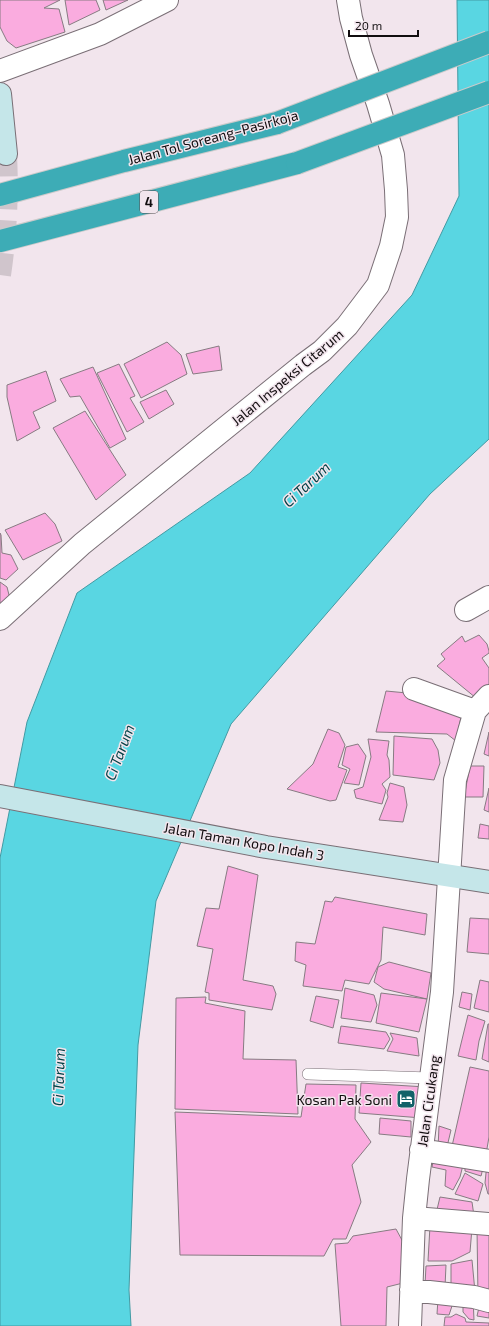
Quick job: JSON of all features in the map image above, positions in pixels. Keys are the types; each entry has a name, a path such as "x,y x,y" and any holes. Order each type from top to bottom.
{"highway":[{"name":"Jalan Tol Soreang–Pasirkoja","path":"0,195 124,161 277,122 489,42"},
{"name":"4","path":"0,241 297,163 489,92"}],"main road":[{"path":"0,94 6,154"},
{"name":"Jalan Taman Kopo Indah 3","path":"0,796 266,847 489,882"}],"street":[{"path":"0,71 100,34 167,0"},
{"name":"Jalan Inspeksi Citarum","path":"0,619 82,544 322,351 347,326 378,285 391,246 397,217 393,155 357,40 348,0"},
{"path":"466,610 489,597"},
{"path":"414,689 482,703"},
{"name":"Jalan Cicukang","path":"410,1326 414,1218 421,1150 442,992 455,780 482,703"},
{"path":"421,1150 489,1161"},
{"path":"414,1218 489,1224"},
{"path":"411,1290 474,1297 489,1301"}],"lane":[{"path":"308,1074 430,1078"}],"water":[{"name":"Ci Tarum","path":"457,0 489,0 489,439 430,494 231,724 156,901 138,1045 129,1290 131,1326 0,1326 0,858 27,722 77,593 250,473 412,295 459,196"}],"building":[{"path":"0,0 60,0 44,8 59,9 65,32 16,48 7,41 0,27"},
{"path":"65,0 96,0 100,10 69,25"},
{"path":"103,0 128,0 106,10"},
{"path":"167,342 181,355 187,374 141,398 124,364"},
{"path":"219,346 222,370 193,374 186,354"},
{"path":"119,364 135,396 130,398 144,422 127,432 97,373"},
{"path":"93,367 126,439 110,448 80,396 70,397 60,379"},
{"path":"46,371 56,401 33,412 40,428 17,441 7,397 7,385"},
{"path":"166,390 174,404 149,419 140,402"},
{"path":"85,411 126,475 96,500 53,428"},
{"path":"45,513 55,524 62,541 23,560 5,530"},
{"path":"0,533 2,553 11,555 18,569 6,580 0,578"},
{"path":"0,582 7,587 10,599 0,606"},
{"path":"479,635 487,644 489,651 489,653 482,658 489,668 489,690 476,698 437,666 445,659 441,654 462,636 465,642"},
{"path":"386,691 407,693 461,717 456,741 447,734 376,732"},
{"path":"328,729 339,733 345,745 338,767 347,770 336,800 330,801 287,789 313,764"},
{"path":"489,732 489,756 484,754"},
{"path":"394,736 432,739 438,750 440,763 434,780 393,775"},
{"path":"368,739 389,741 387,755 389,760 390,777 382,784 386,790 382,804 356,798 354,790 363,787 371,757"},
{"path":"358,744 366,756 359,785 344,783 350,769 342,765 346,747"},
{"path":"470,766 484,766 483,797 464,797"},
{"path":"390,783 404,787 407,805 403,822 379,820 388,797 387,793"},
{"path":"489,788 489,812 484,810"},
{"path":"480,824 489,826 489,839 478,838"},
{"path":"228,866 258,875 243,980 273,986 276,994 272,1010 209,1000 209,993 205,992 213,949 197,946 206,908 219,909"},
{"path":"335,897 427,914 425,935 383,927 381,960 369,984 345,980 342,991 303,986 306,965 295,961 296,942 315,944 325,901 332,902"},
{"path":"470,918 489,919 489,954 467,952"},
{"path":"389,962 431,973 427,999 384,989 374,982 378,967"},
{"path":"480,980 489,982 489,1012 474,1008"},
{"path":"345,988 374,995 377,1005 371,1022 341,1018"},
{"path":"462,992 472,994 470,1010 459,1007"},
{"path":"381,993 427,999 419,1032 376,1023"},
{"path":"316,996 339,1000 333,1028 310,1021"},
{"path":"206,997 205,1003 245,1011 243,1059 296,1060 298,1114 175,1109 176,998"},
{"path":"468,1015 485,1021 479,1041 476,1060 458,1056"},
{"path":"489,1024 489,1062 482,1059"},
{"path":"341,1026 386,1032 390,1039 384,1049 338,1043"},
{"path":"390,1033 417,1038 419,1056 387,1051 393,1039"},
{"path":"470,1067 489,1071 489,1137 485,1160 450,1155"},
{"name":"Kosan Pak Soni","path":"361,1083 426,1087 422,1118 359,1113"},
{"path":"306,1084 356,1085 355,1119 371,1142 352,1165 361,1202 346,1239 333,1239 324,1256 180,1255 175,1112 301,1117"},
{"path":"380,1118 411,1121 411,1137 379,1134"},
{"path":"439,1126 451,1130 446,1151 438,1149"},
{"path":"435,1152 463,1165 460,1177 453,1190 445,1186 446,1170 432,1167"},
{"path":"485,1161 481,1176 465,1171 465,1163"},
{"path":"487,1163 489,1163 489,1194 485,1183"},
{"path":"465,1173 483,1184 478,1201 455,1194"},
{"path":"440,1197 472,1202 475,1223 435,1218"},
{"path":"430,1226 472,1228 470,1252 452,1261 428,1261"},
{"path":"396,1229 403,1242 407,1282 387,1287 386,1326 341,1326 335,1244 348,1243 353,1236"},
{"path":"477,1229 489,1231 489,1298 478,1297"},
{"path":"472,1260 475,1292 451,1292 451,1264"},
{"path":"446,1265 445,1287 425,1285 426,1266"},
{"path":"455,1297 449,1315 437,1314 438,1299"},
{"path":"463,1297 473,1298 474,1320 469,1319 463,1312"},
{"path":"480,1303 489,1305 489,1318 477,1316"},
{"path":"456,1314 465,1318 466,1322 489,1323 489,1326 444,1326 445,1317 451,1317"}],"tunnel":[{"path":"0,275 6,214 6,154"}],"place":[{"name":"Kosan Pak Soni","path":"406,1099"}]}
